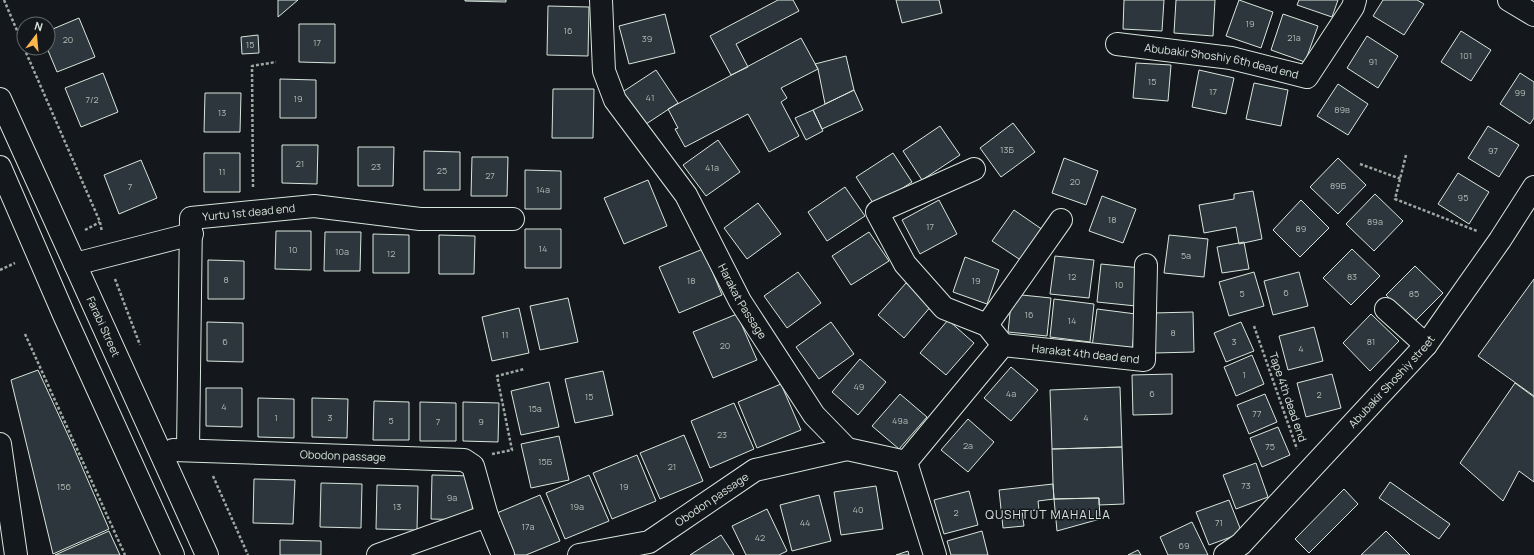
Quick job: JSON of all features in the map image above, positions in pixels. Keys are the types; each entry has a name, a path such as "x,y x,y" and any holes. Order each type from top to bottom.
{"street":[{"name":"Harakat Passage","path":"601,0 604,71 615,100 686,195 740,301 814,415 847,449"},
{"name":"Abubakir Shoshiy 6th dead end","path":"1116,44 1231,58 1307,77 1353,7 1356,0"},
{"path":"1510,0 1534,15"},
{"name":"Farabi Street","path":"0,99 207,555"},
{"path":"0,167 64,315 173,555"},
{"path":"906,462 1003,345 988,325 944,308 905,264 877,212 974,169"},
{"name":"Abubakir Shoshiy street","path":"1225,555 1241,544 1426,345 1500,240 1534,187"},
{"name":"Yurtu 1st dead end","path":"188,450 192,234 191,218 314,206 420,219 513,219"},
{"path":"988,325 1061,220"},
{"path":"75,264 192,234"},
{"name":"Harakat 4th dead end","path":"1003,345 1144,360 1146,265"},
{"path":"1386,309 1426,345"},
{"path":"0,444 16,555"},
{"path":"847,449 906,462"},
{"name":"Obodon passage","path":"579,555 649,542 755,470 847,449"},
{"name":"Obodon passage","path":"160,451 188,450 464,460"},
{"path":"464,460 473,466 487,516 504,555"},
{"path":"906,462 935,555"},
{"path":"378,555 487,516"}],"path":[{"path":"4,0 16,28"},
{"path":"253,212 252,66 276,62"},
{"path":"1406,156 1395,199 1500,240"},
{"path":"1360,164 1400,178"},
{"path":"82,231 100,222"},
{"path":"0,270 18,261"},
{"name":"Tape 4th dead end","path":"1254,326 1306,474"},
{"path":"25,334 124,555"},
{"path":"464,460 512,450 497,376 524,369"},
{"path":"211,471 248,555"}],"building":[{"path":"278,0 298,0 278,17"},
{"path":"506,0 506,2 465,1"},
{"path":"778,0 793,0 799,11 736,44 748,67 731,75 710,36"},
{"path":"896,0 939,0 942,13 902,23"},
{"path":"1124,0 1164,0 1162,31 1123,29"},
{"path":"1176,0 1215,0 1213,36 1174,33"},
{"path":"1239,0 1273,12 1261,48 1226,36"},
{"path":"1299,0 1338,0 1332,17 1297,5"},
{"path":"1383,0 1417,0 1424,4 1404,35 1373,16"},
{"path":"548,6 589,7 588,56 547,55"},
{"path":"665,14 675,53 629,64 619,26"},
{"path":"1283,14 1318,26 1305,62 1271,50"},
{"path":"79,18 95,57 57,72 50,56 56,56 56,28"},
{"path":"299,24 335,24 335,63 299,62"},
{"path":"1461,31 1491,50 1471,81 1441,62"},
{"path":"258,35 259,53 242,54 241,37"},
{"path":"1367,36 1398,56 1378,88 1347,68"},
{"path":"801,38 818,69 781,88 787,98 781,102 799,136 769,152 748,114 685,147 675,129 678,128 668,109"},
{"path":"846,56 854,90 825,104 818,69 815,64"},
{"path":"1136,63 1171,65 1168,101 1133,98"},
{"path":"656,70 678,103 643,126 621,93"},
{"path":"1199,70 1234,78 1226,114 1192,107"},
{"path":"103,73 118,112 81,127 65,88"},
{"path":"1520,73 1534,82 1534,118 1530,124 1500,104"},
{"path":"280,79 316,80 316,118 280,118"},
{"path":"1254,83 1288,90 1281,126 1246,119"},
{"path":"1338,84 1368,104 1348,135 1317,116"},
{"path":"553,89 594,89 593,138 552,138"},
{"path":"854,90 863,110 822,129 813,110"},
{"path":"205,93 241,93 240,132 204,132"},
{"path":"813,110 823,131 806,140 795,118"},
{"path":"1013,123 1035,152 1001,177 980,148"},
{"path":"940,126 960,155 922,180 903,151"},
{"path":"1488,126 1519,145 1499,177 1468,158"},
{"path":"718,140 740,172 706,196 683,165"},
{"path":"282,145 318,145 317,184 282,183"},
{"path":"358,147 394,147 393,186 358,186"},
{"path":"424,151 460,152 460,190 424,190"},
{"path":"204,153 240,153 240,192 204,192"},
{"path":"893,153 912,182 875,206 856,177"},
{"path":"472,157 508,157 507,196 471,196"},
{"path":"1064,158 1098,171 1086,205 1052,193"},
{"path":"1338,158 1366,185 1338,214 1310,187"},
{"path":"141,160 157,198 119,214 104,175"},
{"path":"525,170 561,171 561,209 525,209"},
{"path":"1458,173 1489,192 1469,224 1438,204"},
{"path":"648,180 667,226 624,244 604,198"},
{"path":"845,187 865,216 827,241 808,212"},
{"path":"1253,191 1262,239 1239,244 1236,227 1204,233 1199,205 1234,199 1234,194"},
{"path":"1375,194 1403,221 1374,251 1346,224"},
{"path":"1102,196 1136,209 1123,243 1089,231"},
{"path":"939,200 957,234 920,254 902,220"},
{"path":"1301,200 1329,228 1300,257 1273,230"},
{"path":"758,203 781,234 747,259 724,228"},
{"path":"1014,210 1043,230 1022,261 992,241"},
{"path":"525,229 561,229 561,268 525,268"},
{"path":"276,231 311,231 311,270 275,269"},
{"path":"325,232 361,232 360,271 324,271"},
{"path":"869,232 889,261 851,285 832,256"},
{"path":"373,234 409,235 409,273 373,273"},
{"path":"439,235 475,236 474,274 439,274"},
{"path":"1169,235 1208,239 1204,277 1164,273"},
{"path":"1244,242 1249,269 1222,273 1217,247"},
{"path":"703,249 722,295 679,313 659,267"},
{"path":"1352,249 1380,276 1351,305 1323,278"},
{"path":"1055,256 1094,260 1089,298 1050,294"},
{"path":"965,257 999,270 987,304 953,292"},
{"path":"208,260 244,261 244,299 208,299"},
{"path":"1101,264 1141,268 1136,306 1097,302"},
{"path":"1415,266 1443,293 1414,322 1386,295"},
{"path":"798,272 821,303 787,328 764,296"},
{"path":"1254,272 1264,306 1229,316 1219,282"},
{"path":"1299,272 1308,306 1273,315 1264,281"},
{"path":"1534,279 1534,396 1478,356"},
{"path":"906,283 932,305 904,338 878,315"},
{"path":"1012,294 1051,298 1047,336 1008,332"},
{"path":"568,298 578,342 540,350 530,306"},
{"path":"1054,299 1094,304 1090,342 1050,337"},
{"path":"519,308 529,353 492,361 482,317"},
{"path":"1097,309 1136,314 1132,352 1092,347"},
{"path":"1193,312 1194,352 1154,353 1153,313"},
{"path":"737,314 757,360 713,378 693,332"},
{"path":"1371,314 1399,341 1370,371 1343,343"},
{"path":"948,320 974,343 946,375 920,353"},
{"path":"207,322 243,323 243,362 207,361"},
{"path":"831,322 854,354 819,379 796,347"},
{"path":"1241,322 1254,351 1226,362 1214,333"},
{"path":"1314,327 1323,361 1288,370 1279,336"},
{"path":"1252,355 1264,384 1236,396 1224,367"},
{"path":"860,359 886,382 858,415 832,392"},
{"path":"1011,367 1038,390 1011,421 984,398"},
{"path":"38,370 109,529 53,554 11,380"},
{"path":"603,371 613,415 575,423 565,379"},
{"path":"1172,374 1172,414 1133,415 1132,375"},
{"path":"1332,374 1341,408 1306,417 1297,383"},
{"path":"549,382 559,427 521,435 511,391"},
{"path":"1515,383 1534,397 1534,482 1519,471 1503,501 1460,463"},
{"path":"781,384 801,430 757,448 738,402"},
{"path":"1120,387 1122,447 1052,449 1050,390"},
{"path":"206,388 242,388 242,427 206,426"},
{"path":"900,394 927,417 899,449 872,426"},
{"path":"1265,394 1277,422 1249,434 1237,405"},
{"path":"258,398 294,399 294,438 258,437"},
{"path":"312,398 348,399 347,438 312,437"},
{"path":"374,401 409,402 409,440 373,440"},
{"path":"420,402 456,403 456,441 420,441"},
{"path":"463,402 499,403 498,442 463,441"},
{"path":"734,403 754,449 710,468 691,421"},
{"path":"968,419 994,442 968,472 941,450"},
{"path":"1278,427 1290,455 1262,467 1250,438"},
{"path":"684,435 703,481 660,499 640,453"},
{"path":"559,436 569,480 531,488 521,444"},
{"path":"1122,447 1124,504 1099,505 1099,498 1054,499 1052,449"},
{"path":"637,455 656,501 612,519 593,473"},
{"path":"1256,463 1268,497 1236,509 1223,475"},
{"path":"432,475 473,476 472,520 431,519"},
{"path":"589,475 609,521 565,539 546,493"},
{"path":"254,479 295,480 293,524 253,523"},
{"path":"1390,482 1450,524 1439,539 1379,498"},
{"path":"321,483 362,484 361,528 320,527"},
{"path":"1053,484 1054,499 1038,501 1039,510 1022,511 1024,526 1003,528 999,490"},
{"path":"377,485 418,486 417,530 376,529"},
{"path":"876,486 883,529 841,535 834,492"},
{"path":"1344,489 1358,504 1309,553 1295,539"},
{"path":"969,491 978,525 944,534 934,500"},
{"path":"540,495 560,541 526,555 515,555 497,513"},
{"path":"819,495 831,541 792,551 780,505"},
{"path":"1099,498 1100,519 1057,531 1054,499"},
{"path":"1229,500 1242,533 1209,545 1196,512"},
{"path":"767,509 787,551 779,555 746,555 732,526"},
{"path":"1192,522 1208,555 1168,555 1160,537"},
{"path":"109,531 120,555 55,555"},
{"path":"982,531 988,555 951,555 947,541"},
{"path":"1386,531 1410,555 1361,555"},
{"path":"721,535 734,555 690,555"},
{"path":"280,540 321,541 321,555 280,555"},
{"path":"1138,550 1141,555 1128,555"},
{"path":"908,551 909,555 896,555"}],"district":[{"name":"QUSHTUT MAHALLA","path":"1048,515"}]}
